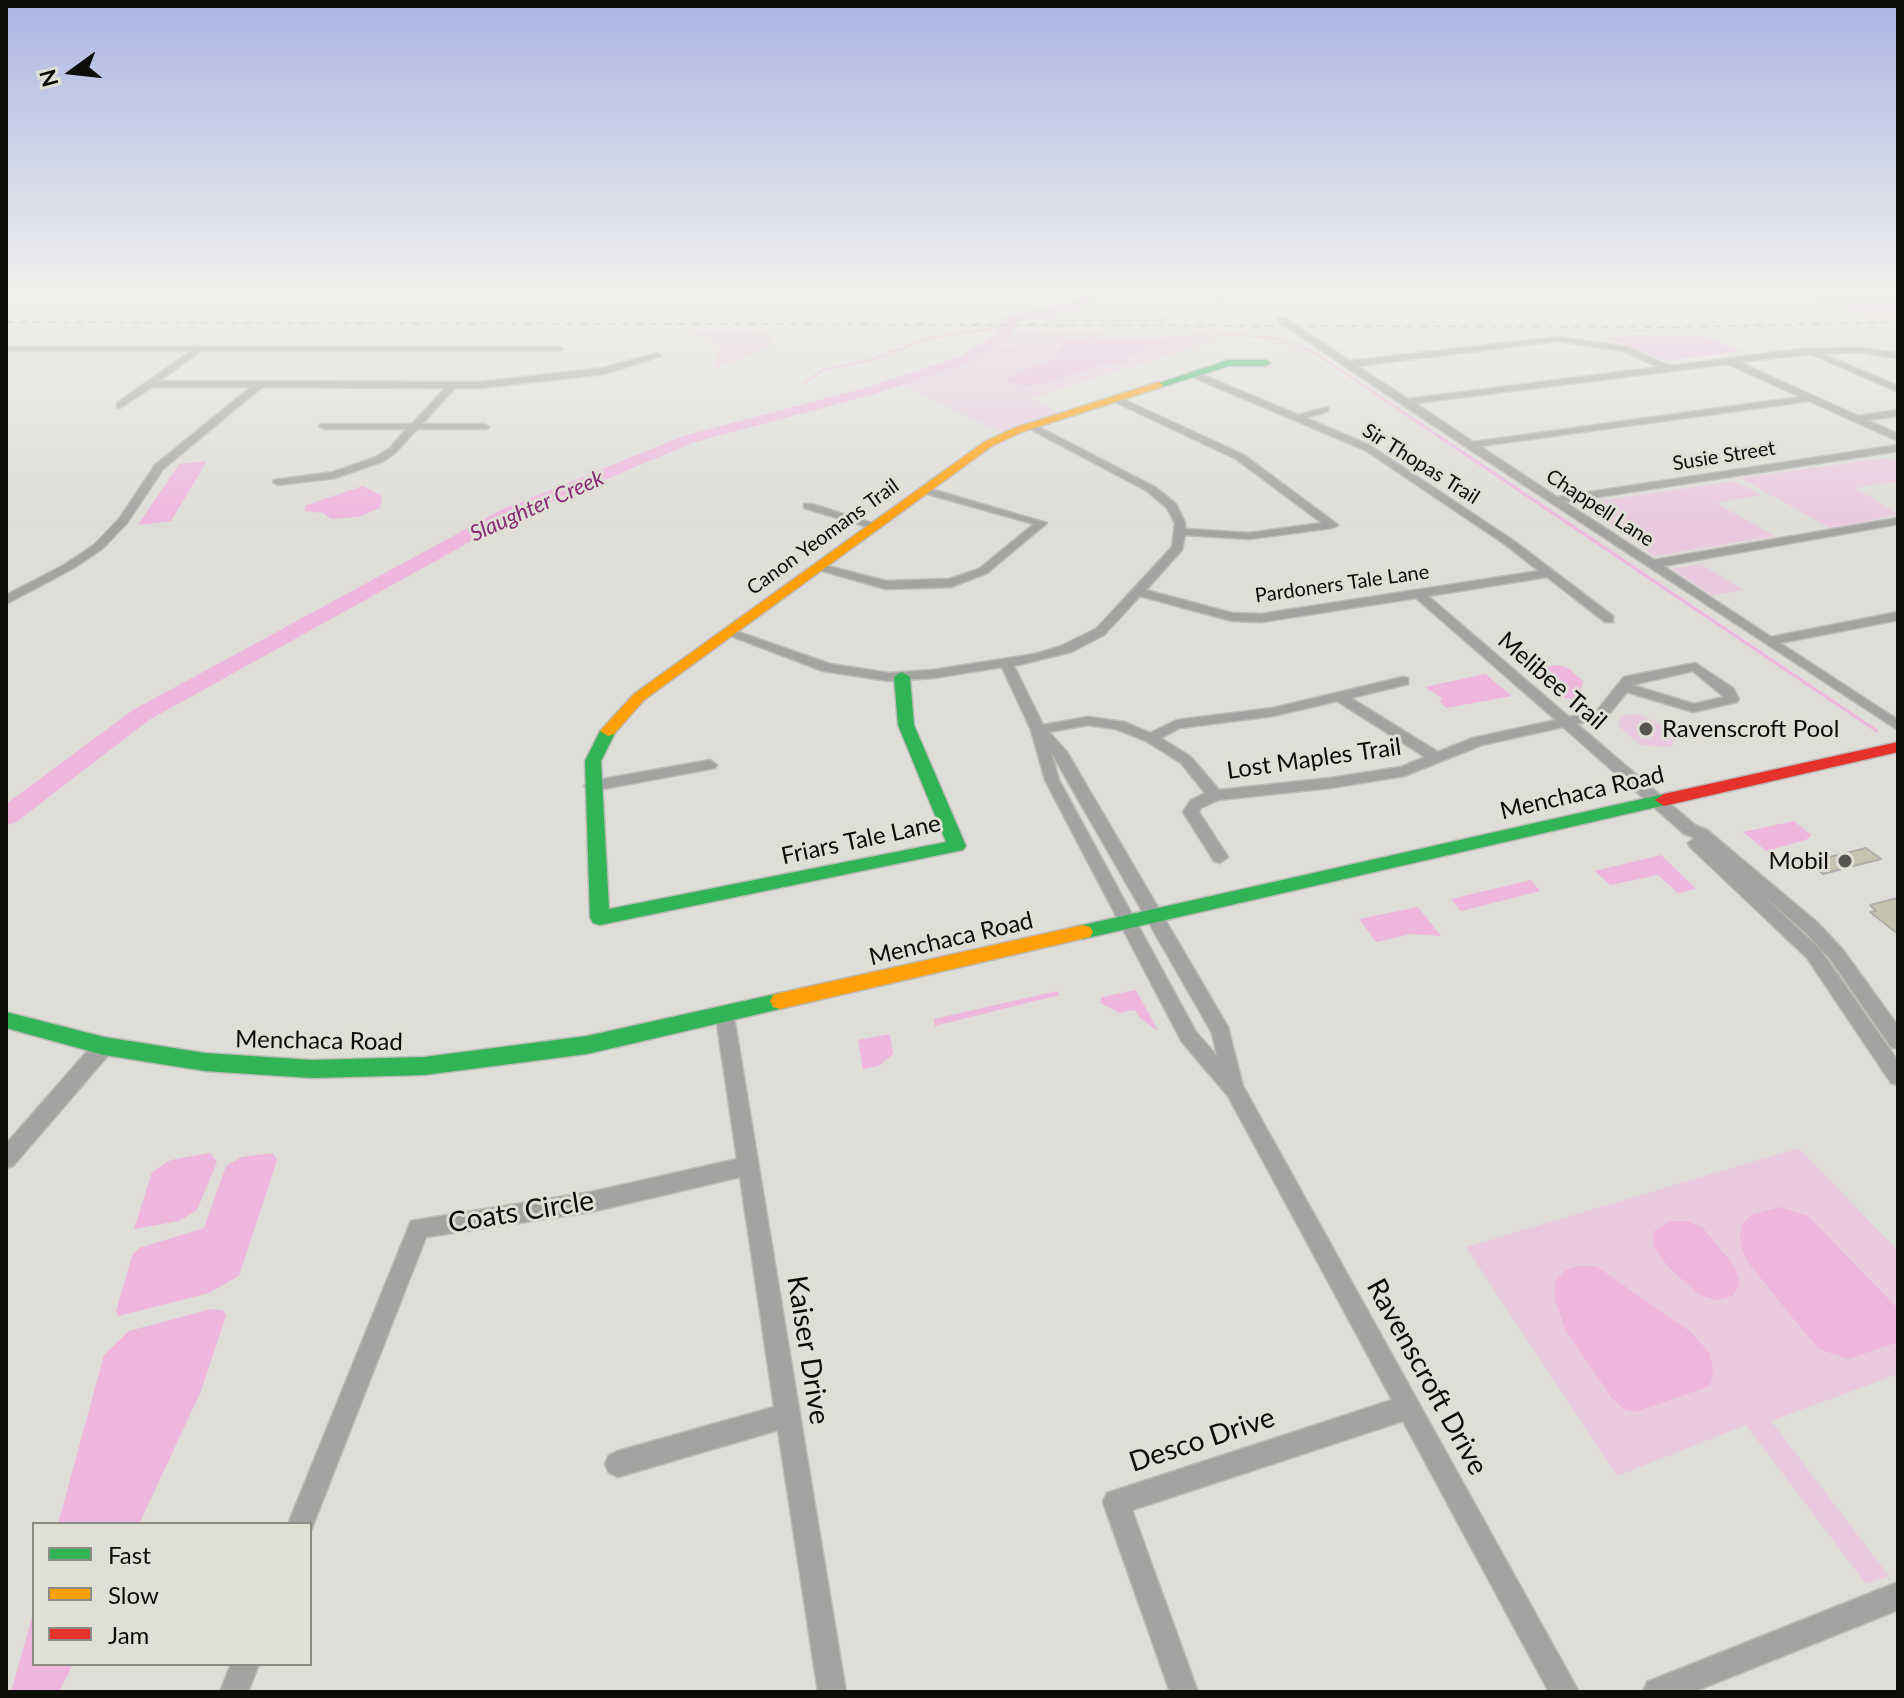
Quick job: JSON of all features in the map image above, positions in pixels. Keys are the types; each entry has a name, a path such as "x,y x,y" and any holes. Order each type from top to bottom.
{"street":[{"path":"120,405 172,368"},
{"path":"552,368 554,377"},
{"path":"149,384 452,385 554,377 616,368"},
{"name":"Canon Yeomans Trail","path":"600,918 592,786 596,751 618,717 639,697 988,444 1031,426 1212,368"},
{"name":"Chappell Lane","path":"1354,368 1898,726"},
{"path":"1405,402 1665,368"},
{"path":"1743,368 1898,438"},
{"path":"1849,368 1898,389"},
{"name":"Sir Thopas Trail","path":"1193,374 1368,448 1551,573 1609,619"},
{"path":"6,600 98,547 123,521 159,467 260,384"},
{"path":"278,482 315,479 364,466 393,450 452,385"},
{"path":"1469,445 1810,398"},
{"path":"1116,399 1255,465 1332,525 1249,536 1182,532"},
{"path":"1298,418 1325,409"},
{"path":"1857,419 1898,413"},
{"path":"324,426 484,427"},
{"path":"729,633 828,668 861,675 902,677 1054,654 1079,644 1110,624 1178,548 1182,532 1172,506 1151,489 1031,426"},
{"name":"Susie Street","path":"1556,500 1898,448"},
{"path":"820,567 886,585 951,583 983,571 1042,523 924,490"},
{"path":"808,506 875,526"},
{"path":"1652,564 1898,521"},
{"name":"Pardoners Tale Lane","path":"1140,592 1248,618 1288,616 1551,573"},
{"name":"Melibee Trail","path":"1419,594 1689,829"},
{"path":"1769,641 1898,616"},
{"name":"Ravenscroft Drive","path":"1006,663 1038,730 1052,780 1189,1037 1235,1090 1565,1692"},
{"name":"Lost Maples Trail","path":"1220,857 1191,812 1196,804 1215,795 1404,771 1478,741 1601,715 1626,687 1635,678 1695,667 1728,691 1732,699 1693,708 1626,687"},
{"name":"Friars Tale Lane","path":"600,918 957,846 906,725 902,677"},
{"path":"1151,738 1177,724 1342,698 1364,689 1403,681"},
{"path":"1342,698 1437,758"},
{"path":"1038,730 1099,721 1119,725 1151,738 1186,760 1215,795"},
{"name":"Ravenscroft Drive","path":"1038,730 1060,752 1221,1032 1235,1090"},
{"name":"Menchaca Road","path":"6,1020 104,1046 205,1062 312,1069 424,1066 587,1045 725,1017 1128,921 1898,747"},
{"path":"592,786 710,765"},
{"path":"1898,1041 1837,955 1812,928 1701,834 1689,829 1688,836 1813,953 1898,1077"},
{"name":"Kaiser Drive","path":"725,1017 832,1692"},
{"path":"6,1159 104,1046"},
{"name":"Coats Circle","path":"302,1522 419,1228 591,1202 748,1166"},
{"name":"Desco Drive","path":"1184,1692 1116,1502 1409,1407"},
{"path":"618,1464 788,1415"},
{"path":"1657,1692 1898,1596"},
{"path":"234,1692 244,1666"}],"shaded area":[{"path":"949,368 1127,368 1031,398 1060,414 1004,434 903,385"},
{"path":"1029,368 1092,368 1025,386 1005,381"},
{"path":"1886,458 1898,463 1898,481 1855,488 1898,514 1832,529 1740,478"},
{"path":"207,461 171,521 138,525 179,464"},
{"path":"1735,481 1761,495 1716,503 1775,536 1655,556 1579,504"},
{"path":"363,486 382,496 380,508 358,517 331,519 323,513 304,511 306,505"},
{"path":"1701,564 1743,590 1712,595 1672,569"},
{"path":"1557,665 1568,668 1583,681 1579,700 1565,698 1538,673 1540,668"},
{"path":"1485,674 1512,696 1446,708 1439,701 1443,699 1425,687"},
{"path":"1636,714 1668,727 1675,738 1671,747 1641,745 1618,725 1622,716"},
{"path":"1794,821 1811,835 1806,840 1766,851 1743,832"},
{"path":"1661,855 1696,889 1678,893 1658,875 1610,885 1595,871"},
{"path":"1531,880 1540,891 1461,911 1451,899"},
{"path":"1418,907 1441,936 1411,934 1376,942 1359,919"},
{"path":"1136,990 1158,1031 1140,1018 1135,1010 1120,1013 1100,1003 1102,997"},
{"path":"1057,991 1059,995 935,1026 934,1019"},
{"path":"890,1034 893,1054 879,1066 863,1069 858,1040"},
{"path":"1799,1148 1898,1251 1898,1374 1771,1421 1889,1576 1866,1584 1746,1425 1617,1476 1466,1247"},
{"path":"210,1153 217,1162 197,1210 179,1221 134,1229 152,1172 171,1160"},
{"path":"273,1153 277,1160 239,1276 209,1293 119,1316 116,1311 132,1256 139,1248 204,1228 226,1166 242,1157"},
{"path":"1780,1207 1808,1216 1898,1309 1898,1342 1848,1359 1819,1349 1747,1261 1740,1243 1741,1226 1751,1215"},
{"path":"1670,1221 1687,1221 1702,1227 1735,1267 1740,1284 1733,1296 1716,1300 1700,1295 1670,1269 1653,1246 1653,1232"},
{"path":"1596,1266 1692,1333 1710,1354 1713,1372 1710,1386 1635,1412 1624,1409 1612,1398 1566,1331 1555,1300 1555,1282 1566,1270"},
{"path":"211,1309 223,1310 226,1316 201,1391 140,1522 59,1522 104,1355 129,1331"},
{"path":"32,1617 32,1666 72,1666 59,1692 11,1692"}],"building":[{"name":"Mobil","path":"1866,848 1881,859 1823,874 1809,862"},
{"path":"1898,898 1898,934 1870,912 1876,911 1870,905"}],"waterway":[{"path":"803,384 823,370 831,368"},
{"name":"Slaughter Creek","path":"6,817 141,715 507,514 689,439 870,391 938,368"},
{"path":"1338,368 1404,413"},
{"path":"1401,411 1877,731"}],"traffic: fast":[{"path":"1158,385 1211,368"},
{"path":"608,731 593,761 600,918 957,846 906,725 902,677"},
{"path":"1083,932 1664,800"},
{"path":"6,1020 104,1046 205,1062 312,1069 424,1066 587,1045 780,1001"}],"traffic: slow":[{"path":"608,731 639,697 988,444 1018,430 1158,385"},
{"path":"780,1001 1083,932"}],"traffic: jam":[{"path":"1664,800 1898,747"}],"place":[{"name":"Ravenscroft Pool","path":"1646,729"},
{"name":"Mobil","path":"1845,861"}]}
